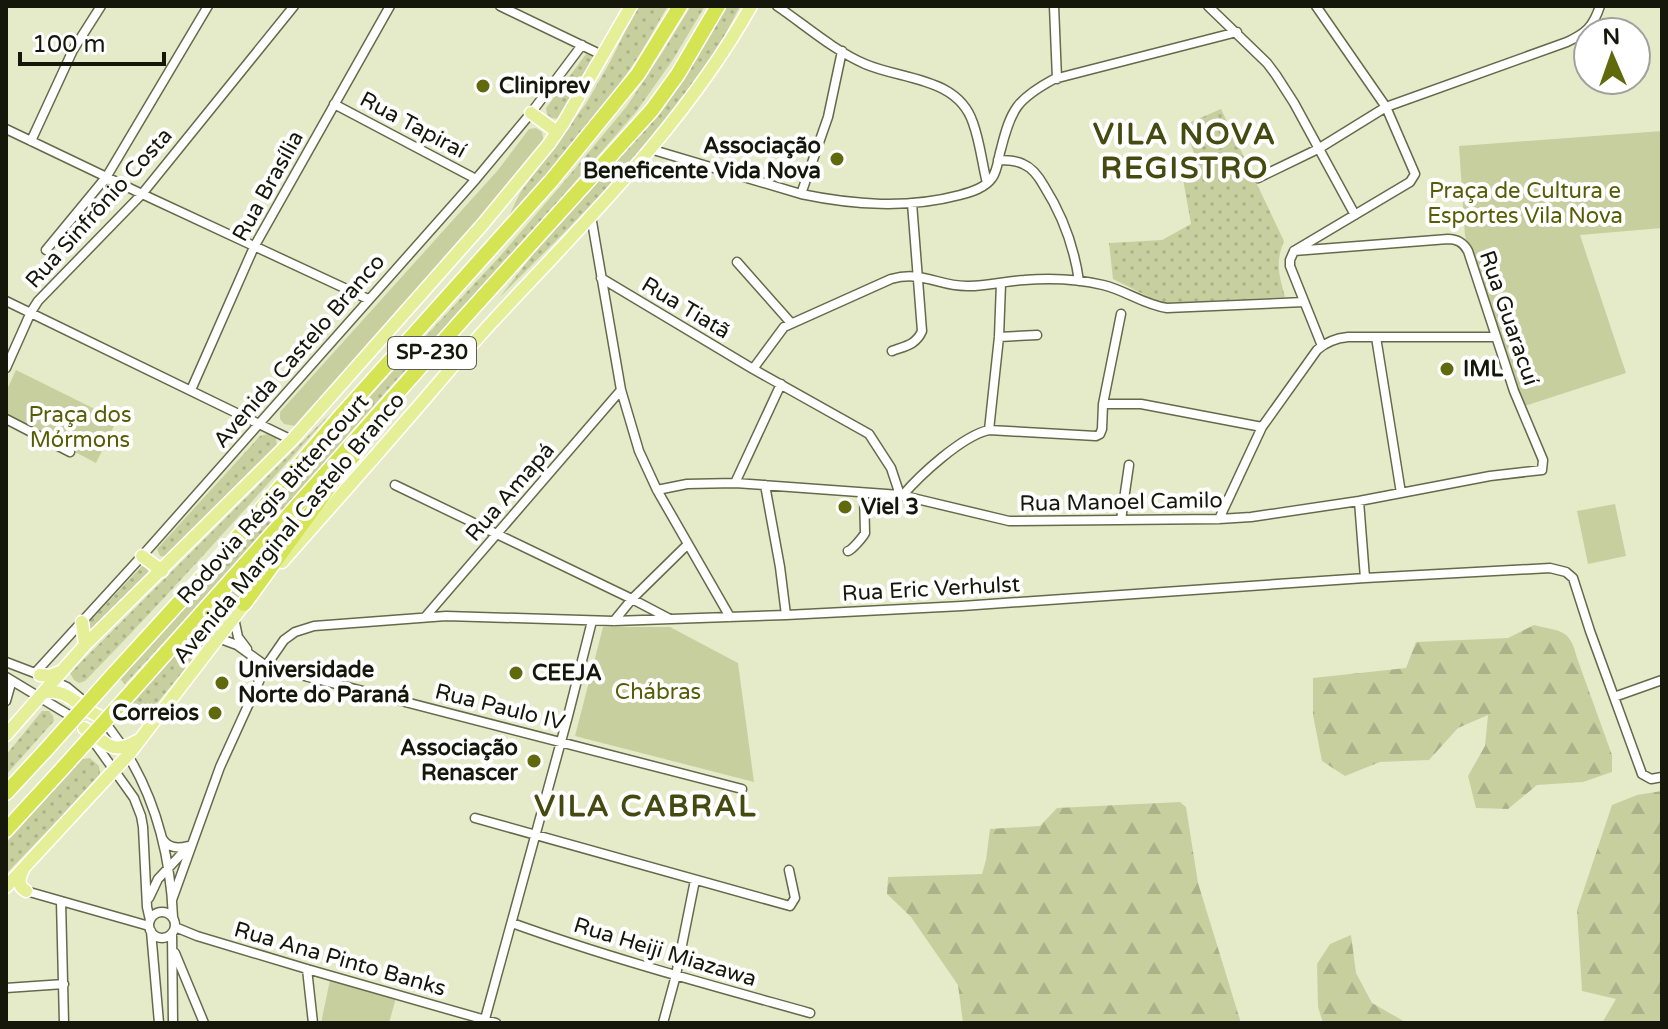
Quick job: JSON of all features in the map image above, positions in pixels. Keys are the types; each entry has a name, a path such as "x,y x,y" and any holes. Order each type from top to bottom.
{"highway":[{"name":"Rodovia Régis Bittencourt","path":"6,793 225,552 338,419 552,180 638,74 680,6"},
{"name":"Rodovia Régis Bittencourt","path":"6,830 652,110 678,74 718,6"},
{"path":"244,604 343,468 449,346 463,319"}],"main road":[{"path":"6,735 85,645 292,440 483,224 557,132 631,6"},
{"name":"Avenida Marginal Castelo Branco","path":"6,889 115,769 126,751 140,739 244,604 491,323 650,149 705,77 751,6"},
{"path":"531,113 557,132"},
{"path":"142,556 162,571"},
{"path":"82,622 85,645"},
{"path":"37,674 53,675 64,669"},
{"path":"41,695 53,690 61,692 101,717"},
{"path":"84,728 108,745 126,751"},
{"path":"25,867 19,883 26,891"},
{"path":"6,889 26,891"}],"street":[{"path":"31,141 73,50 101,6"},
{"path":"46,250 107,176 208,6"},
{"name":"Rua Sinfrônio Costa","path":"6,368 31,312 45,294 142,194 294,6"},
{"name":"Rua Brasília","path":"191,390 254,247 390,6"},
{"path":"500,6 604,56"},
{"path":"777,6 842,51 871,66 945,88 958,98 973,121 987,183"},
{"path":"1054,6 1057,79"},
{"path":"1208,6 1237,32 1276,75 1355,215"},
{"path":"1316,6 1386,107 1414,168 1414,177 1410,182 1294,251 1290,266 1322,346"},
{"path":"1258,178 1318,149 1386,107 1581,36 1591,26 1600,6"},
{"path":"650,149 801,194 867,204 944,199 969,192 993,177 1012,114 1029,93 1057,79 1237,32"},
{"name":"Avenida Castelo Branco","path":"37,674 476,179 582,45"},
{"path":"801,194 828,117 842,51"},
{"name":"Rua Tapiraí","path":"334,104 476,179"},
{"path":"6,129 368,299"},
{"path":"998,160 1022,163 1038,176 1061,216 1072,244 1079,281"},
{"path":"892,351 913,344 922,331 912,203"},
{"path":"591,216 621,390 644,464 730,617"},
{"name":"Rua Guaracuí","path":"1294,251 1448,239 1465,245 1514,391 1543,460 1542,470 1538,472"},
{"path":"737,262 791,323"},
{"path":"753,369 780,330 791,323 891,279 918,275 958,286 1026,280 1079,281 1114,287 1162,307 1304,302"},
{"name":"Rua Tiatã","path":"601,278 781,384"},
{"path":"989,430 999,337 1001,283"},
{"path":"6,301 292,440"},
{"path":"735,483 781,384 869,434 891,468 901,496 919,477 972,436 989,430 1096,436 1102,429 1103,404 1121,314"},
{"path":"999,337 1037,335"},
{"path":"1376,337 1401,493"},
{"path":"1219,519 1262,427 1322,346 1343,338 1496,337"},
{"name":"Rua Amapá","path":"426,616 621,390"},
{"path":"1103,404 1141,404 1262,427"},
{"path":"6,419 70,452"},
{"path":"1121,520 1129,465"},
{"name":"Rua Manoel Camilo","path":"657,490 687,484 735,483 901,496 1009,521 1219,519 1359,501 1490,476 1538,472"},
{"path":"395,485 670,619"},
{"path":"765,485 786,615"},
{"path":"848,551 865,533 864,493"},
{"path":"1359,501 1365,578"},
{"path":"614,621 688,544"},
{"name":"Rua Eric Verhulst","path":"266,666 284,640 295,632 314,626 426,616 614,621 786,615 1550,568 1566,572 1573,578 1614,697"},
{"name":"Rua Paulo IV","path":"234,618 238,637 252,656"},
{"path":"485,1019 592,621"},
{"name":"Rua Paulo IV","path":"218,638 232,642 266,666 742,789"},
{"path":"6,662 54,680 76,694 101,717 126,751 150,799 169,866 174,926 173,1023"},
{"path":"172,900 220,767 266,666"},
{"path":"6,678 41,695 84,728 134,798 141,816 159,1023"},
{"path":"6,678 10,687 6,701"},
{"path":"1662,680 1614,697 1642,774 1651,779 1662,777"},
{"path":"475,818 790,906 795,898 789,870"},
{"path":"161,837 172,847 190,845"},
{"path":"147,907 155,883 190,845"},
{"path":"663,1023 695,880"},
{"path":"26,891 150,926 161,938 174,926"},
{"path":"61,901 64,1023"},
{"path":"150,926 159,912 167,913 174,926"},
{"name":"Rua Heiji Miazawa","path":"512,923 810,1013"},
{"name":"Rua Ana Pinto Banks","path":"174,926 197,936 496,1023"},
{"path":"173,947 204,1023"},
{"path":"307,969 313,1023"},
{"path":"6,988 64,984"}],"green space":[{"path":"638,6 668,6 601,109 506,222 520,193 587,102"},
{"path":"691,6 705,6 636,112 508,259 125,684 118,677 206,584 277,500 501,255 568,177 627,106"},
{"path":"727,6 740,6 692,87 663,125 599,197 499,298 531,257 656,116 687,74"},
{"path":"586,54 594,59 559,119 551,118 546,108"},
{"path":"1221,109 1284,241 1279,269 1285,297 1168,303 1153,299 1113,279 1109,243 1162,240 1191,224 1183,179 1196,159 1184,125"},
{"path":"536,128 542,132 544,142 509,186 300,421 295,426 284,424 280,412 498,170 529,129"},
{"name":"Praça de Cultura e Esportes Vila Nova","path":"1662,131 1662,228 1580,235 1626,373 1522,407 1465,236 1459,146"},
{"name":"Praça dos Mórmons","path":"16,370 117,420 96,463 6,416 6,392"},
{"path":"332,412 117,648 85,681 79,683 74,680 70,673"},
{"path":"267,434 276,438 277,447 167,557 160,556 157,549 260,436"},
{"path":"1615,504 1626,556 1588,564 1577,511"},
{"path":"286,529 268,563 148,714 134,718 125,714 122,711"},
{"path":"142,566 147,567 149,574 93,630 90,629 88,623"},
{"path":"1534,625 1563,633 1571,641 1612,755 1612,772 1583,782 1537,785 1508,809 1476,808 1468,776 1485,746 1488,715 1458,728 1429,760 1380,762 1345,776 1322,761 1313,715 1313,678 1406,668 1416,642 1508,638"},
{"name":"Chábras","path":"603,627 670,627 738,663 754,782 575,736"},
{"path":"42,711 49,711 54,721 6,775 6,755"},
{"path":"90,758 99,766 100,774 6,874 6,843 82,759"},
{"path":"1662,791 1662,1023 1602,1023 1616,999 1582,991 1577,910 1612,805 1637,795"},
{"path":"1180,802 1186,807 1198,883 1241,1023 963,1023 958,985 911,917 887,894 888,877 982,874 990,829 1040,826 1057,808"},
{"path":"1351,935 1356,973 1372,1003 1407,1023 1323,1023 1318,1007 1317,964 1330,944"},
{"path":"330,980 396,998 389,1023 321,1023"}],"place":[{"name":"Cliniprev","path":"483,86"},
{"name":"Associação Beneficente Vida Nova","path":"837,159"},
{"name":"IML","path":"1447,369"},
{"name":"Viel 3","path":"845,507"},
{"name":"CEEJA","path":"516,673"},
{"name":"Universidade Norte do Paraná","path":"222,683"},
{"name":"Correios","path":"215,713"},
{"name":"Associação Renascer","path":"534,761"}],"district":[{"name":"VILA NOVA REGISTRO","path":"1185,151"},
{"name":"VILA CABRAL","path":"646,806"}]}
